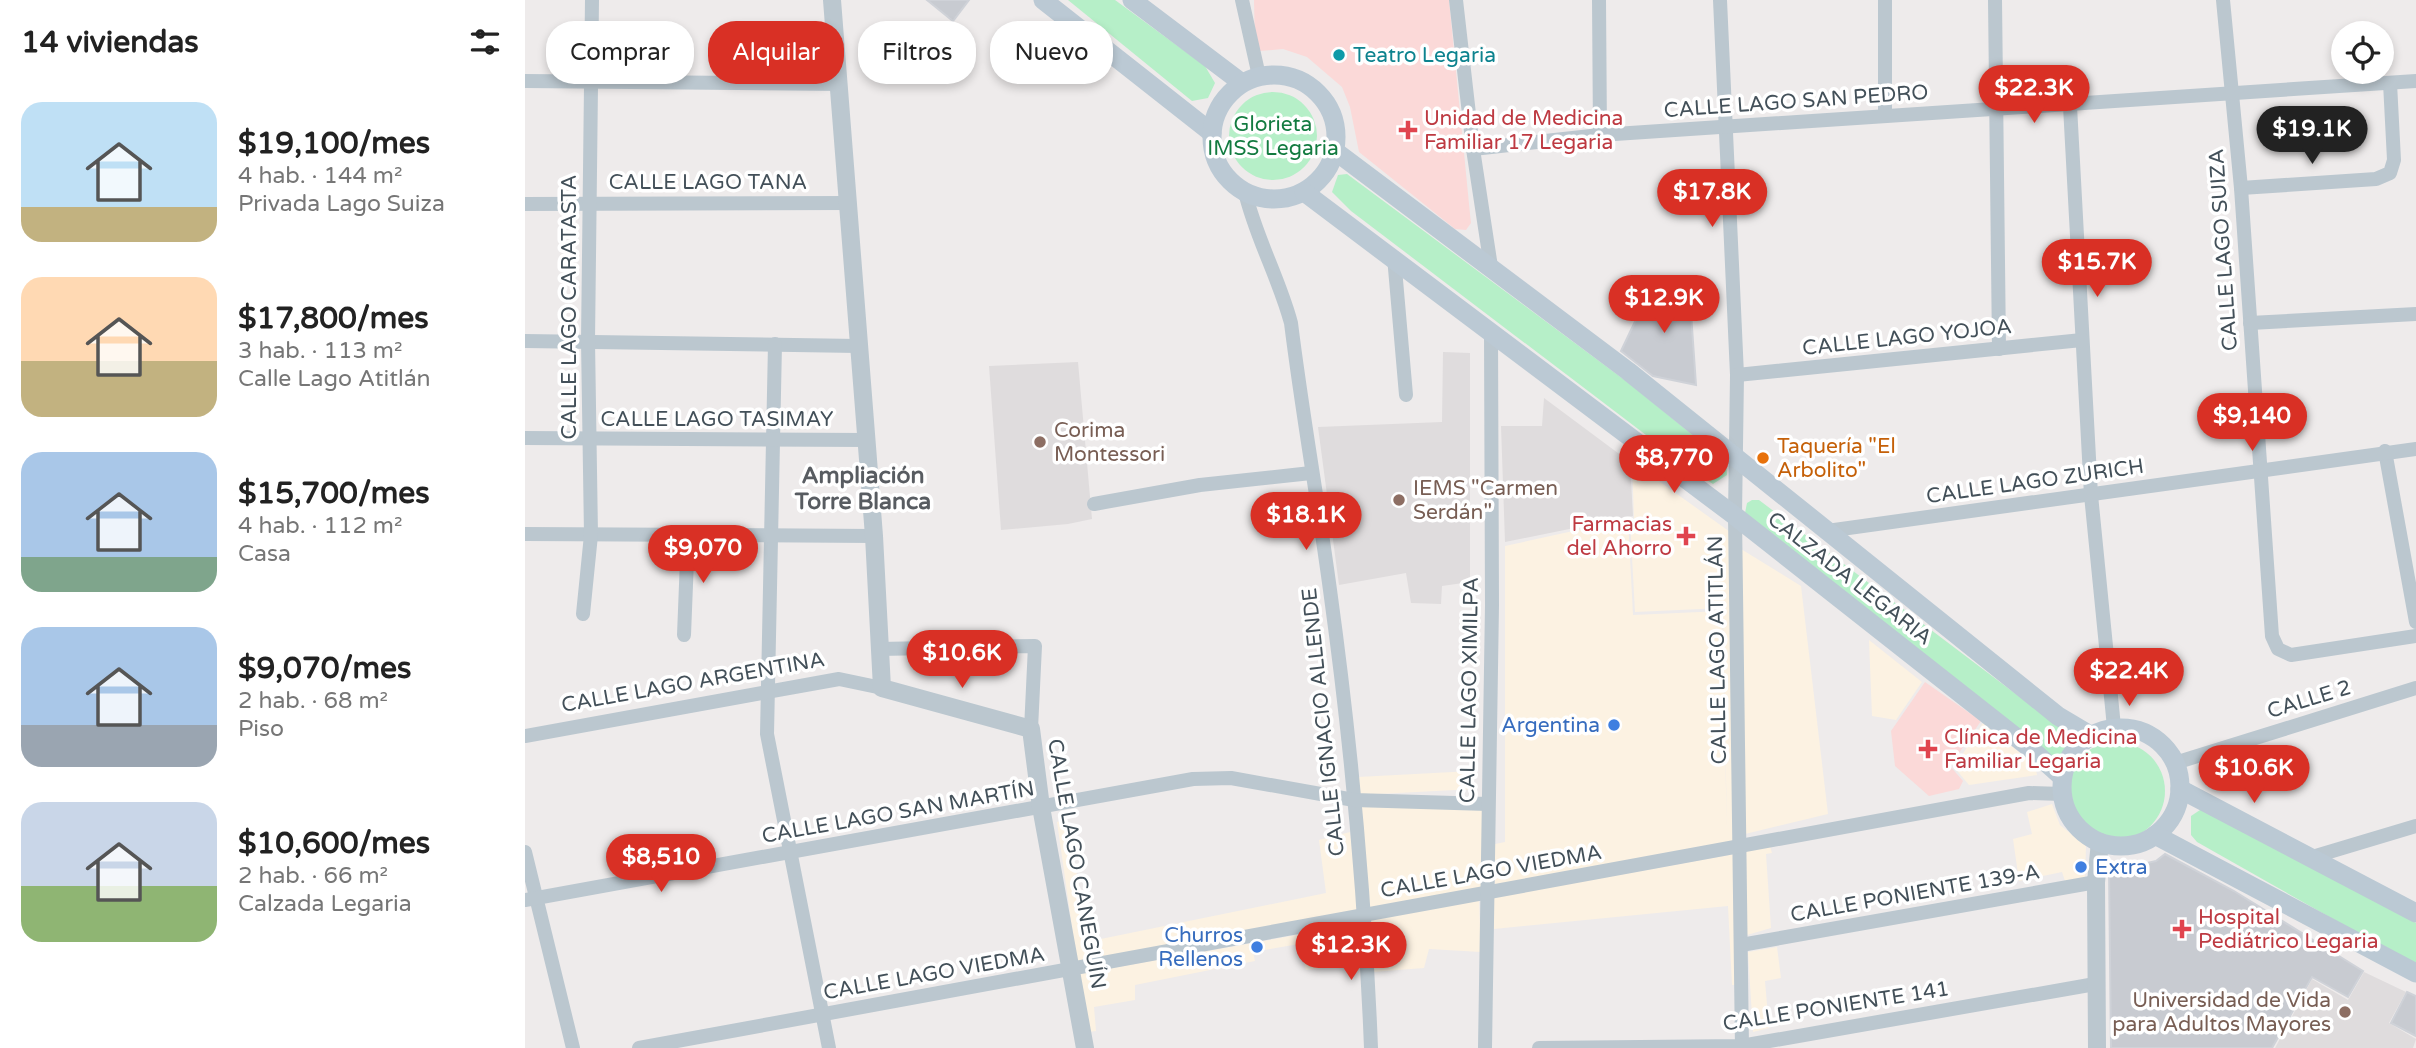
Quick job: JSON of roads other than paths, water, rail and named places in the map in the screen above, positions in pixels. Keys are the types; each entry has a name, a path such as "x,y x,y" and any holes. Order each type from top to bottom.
{"main road":[{"path":"1043,0 1212,133"},
{"path":"1132,0 1251,80"},
{"path":"1277,75 1295,78 1324,99 1333,115 1335,151 1324,175 1304,192 1285,199 1265,199 1245,192 1231,182 1220,168 1212,133 1218,110 1251,80 1277,75"},
{"name":"CALZADA LEGARIA","path":"1335,151 1491,267 1737,457 2058,716 2090,735"},
{"name":"CALZADA LEGARIA","path":"1304,192 1394,257 1735,516 2031,749 2062,786"},
{"path":"2115,727 2150,735 2165,747 2175,763 2180,789 2173,815 2155,835 2136,844 2105,849 2074,823 2062,786 2072,753 2090,735 2115,727"},
{"path":"2180,789 2416,913"},
{"path":"2155,835 2416,973"}],"street":[{"name":"CALLE LAGO CARATASTA","path":"592,0 592,21"},
{"path":"832,0 874,537 882,688"},
{"path":"1242,0 1251,80"},
{"path":"1456,0 1473,149 1491,267"},
{"path":"1599,0 1600,135"},
{"name":"CALLE LAGO ATITLÁN","path":"1720,0 1737,376 1735,516 1741,846 1741,1047"},
{"path":"1885,0 1885,116"},
{"path":"1995,0 1999,349"},
{"name":"CALLE LAGO SUIZA","path":"2223,0 2241,188 2272,636 2278,649 2291,655 2416,636"},
{"path":"525,81 546,81"},
{"name":"CALLE LAGO SAN PEDRO","path":"2394,83 2416,81"},
{"path":"694,83 840,85"},
{"name":"CALLE LAGO CARATASTA","path":"583,614 591,535 588,341 591,84"},
{"name":"CALLE LAGO SAN PEDRO","path":"1473,149 1600,135 2373,84"},
{"path":"2241,188 2376,179 2390,173 2394,160 2391,84"},
{"path":"2070,106 2091,495 2115,727"},
{"name":"CALLE IGNACIO ALLENDE","path":"1245,192 1253,224 1284,298 1291,323 1330,590 1354,800 1365,915 1371,1048"},
{"name":"CALLE LAGO TANA","path":"525,204 849,203"},
{"path":"1394,257 1406,395"},
{"path":"2250,323 2416,314"},
{"name":"CALLE LAGO XIMILPA","path":"1485,1048 1491,332"},
{"name":"CALLE LAGO YOJOA","path":"1737,376 2082,340"},
{"path":"525,341 858,346"},
{"path":"775,344 765,692 767,734 829,1048"},
{"name":"CALLE LAGO TASIMAY","path":"525,438 866,440"},
{"name":"CALLE LAGO ZURICH","path":"1827,531 2385,451 2416,449"},
{"path":"2385,451 2416,622"},
{"path":"1094,504 1200,485 1311,473"},
{"path":"525,534 770,534 874,537"},
{"path":"684,635 688,534"},
{"name":"CALLE LAGO CANEGUÍN","path":"879,649 1035,646 1031,729 1041,807 1085,1048"},
{"name":"CALLE LAGO ARGENTINA","path":"525,736 839,679 882,688 1031,729"},
{"name":"CALLE 2","path":"2175,763 2416,688"},
{"name":"CALLE LAGO SAN MARTÍN","path":"531,899 1193,779 1218,779 1354,800 1488,804"},
{"name":"CALLE LAGO VIEDMA","path":"639,1048 2062,786"},
{"path":"2309,858 2416,827"},
{"path":"2097,1048 2096,882 2105,849"},
{"path":"525,852 531,899 573,1048"},
{"name":"CALLE PONIENTE 139-A","path":"1741,945 2096,882"},
{"name":"CALLE PONIENTE 141","path":"1539,1048 1741,1047 2095,984"}],"place":[{"name":"Teatro Legaria","path":"1339,55"},
{"name":"Unidad de Medicina Familiar 17 Legaria","path":"1408,130"},
{"name":"Corima Montessori","path":"1040,442"},
{"name":"Taquería \"El Arbolito\"","path":"1763,458"},
{"name":"IEMS \"Carmen Serdán\"","path":"1399,500"},
{"name":"Farmacias del Ahorro","path":"1686,536"},
{"name":"Argentina","path":"1614,725"},
{"name":"Clínica de Medicina Familiar Legaria","path":"1928,749"},
{"name":"Extra","path":"2081,867"},
{"name":"Hospital Pediátrico Legaria","path":"2182,929"},
{"name":"Churros Rellenos","path":"1257,947"},
{"name":"Universidad de Vida para Adultos Mayores","path":"2345,1012"}],"district":[{"name":"Ampliación Torre Blanca","path":"863,488"}],"park label":[{"name":"Glorieta IMSS Legaria","path":"1273,136"}]}
